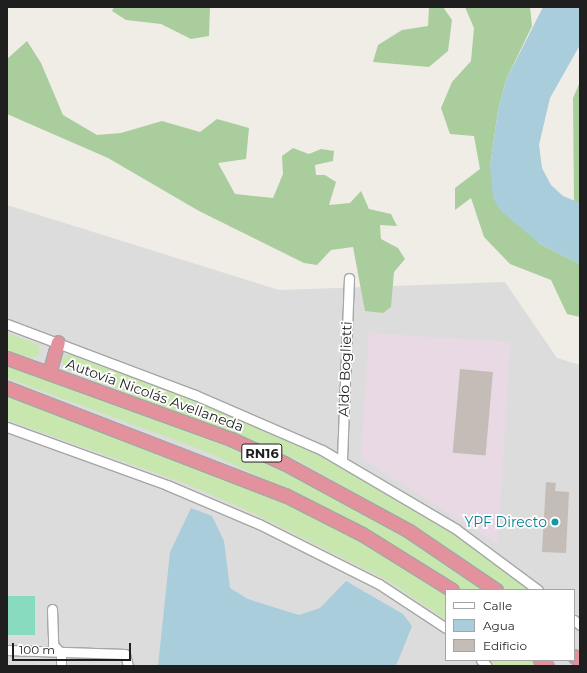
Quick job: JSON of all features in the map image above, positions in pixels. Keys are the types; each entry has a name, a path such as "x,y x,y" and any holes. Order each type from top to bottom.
{"highway":[{"path":"49,373 58,342"},
{"name":"Autovía Nicolás Avellaneda","path":"7,358 284,463 410,530 495,589"},
{"name":"RN16","path":"7,388 285,495 362,534 450,589"}],"street":[{"name":"Aldo Boglietti","path":"342,460 349,278"},
{"path":"7,324 58,342 221,405 342,460 462,533 537,589"},
{"path":"7,427 167,485 259,524 379,584 445,627"},
{"path":"52,609 53,645 61,653 61,666"},
{"path":"7,650 125,654 128,666"}],"shaded area":[{"path":"7,205 279,290 505,282 557,358 580,365 580,666 7,666"},
{"path":"369,333 510,342 498,544 361,458"}],"green space":[{"path":"114,7 210,7 209,36 191,39 161,24 126,20 112,11"},
{"path":"429,7 443,7 452,20 448,51 429,67 373,62 378,45 402,30 428,26"},
{"path":"465,7 530,7 532,26 506,80 498,110 490,167 540,244 580,264 580,317 567,314 551,280 510,264 484,237 471,198 455,210 455,188 480,169 474,136 450,134 441,108 452,82 471,61 474,28"},
{"path":"27,41 41,63 63,115 97,135 121,133 162,121 200,132 217,119 249,128 246,159 218,163 235,194 273,198 283,174 282,156 293,148 309,154 321,149 334,151 333,161 315,165 316,175 325,175 336,182 329,205 350,203 361,191 369,209 391,214 397,226 380,225 381,239 398,248 405,259 394,272 391,307 383,313 365,311 353,247 331,250 317,265 304,263 199,211 108,158 7,114 7,59"},
{"path":"580,82 580,203 574,202 573,98"},
{"path":"7,333 39,345 40,355 31,358 7,351"},
{"path":"70,353 256,425 319,454 456,534 530,589 503,589 417,528 297,460 66,369 61,359"},
{"path":"7,366 197,434 303,479 392,529 482,589 460,589 332,511 207,452 7,378"},
{"path":"7,395 271,495 365,543 445,594 445,619 387,580 257,515 189,485 7,420"},
{"path":"7,596 35,596 35,635 7,635"},
{"path":"491,661 533,661 540,666 496,666"}],"water":[{"path":"543,7 580,7 580,45 550,98 539,145 542,168 551,185 563,196 580,203 580,264 540,244 501,211 493,198 490,167 498,110 506,80"},
{"path":"191,508 212,516 224,541 230,588 248,599 299,615 320,608 346,581 403,614 412,626 396,666 158,666 170,552"}],"building":[{"path":"460,369 493,372 486,456 453,453"},
{"name":"YPF Directo","path":"546,482 556,483 555,491 569,492 566,553 542,552"}],"place":[{"name":"YPF Directo","path":"555,522"}]}
